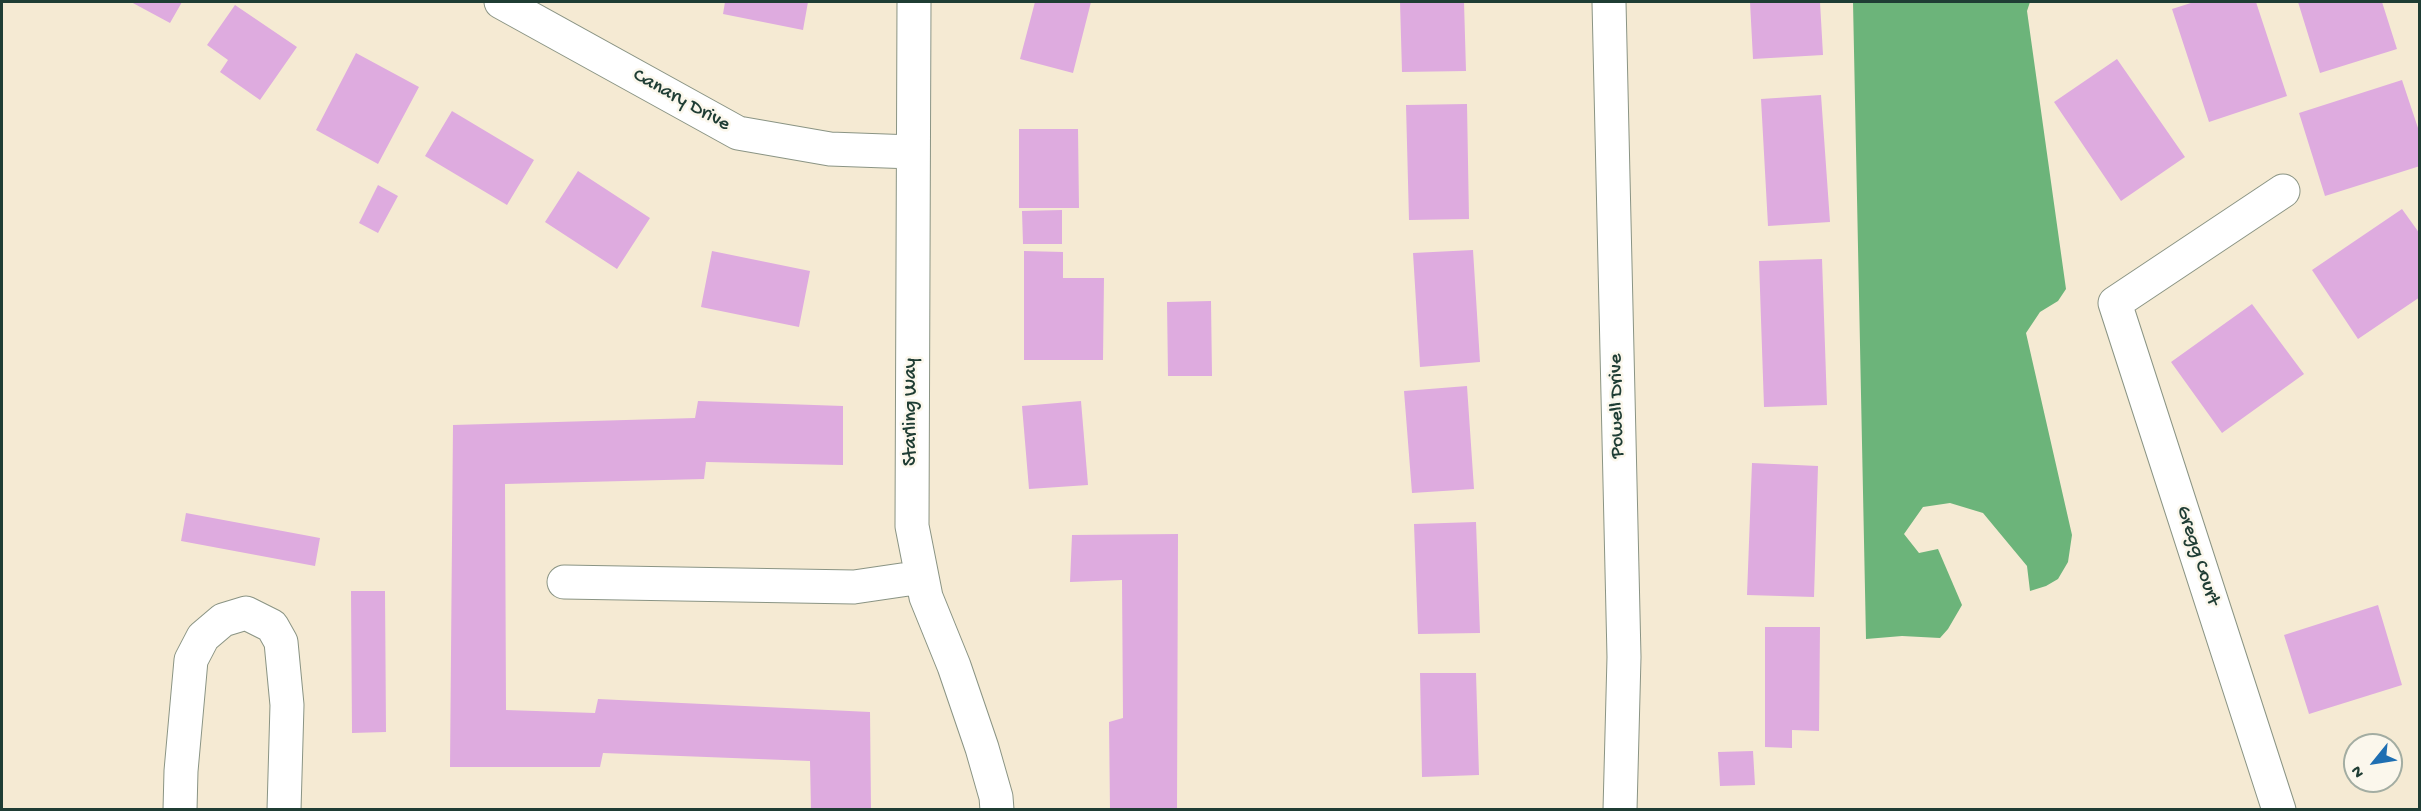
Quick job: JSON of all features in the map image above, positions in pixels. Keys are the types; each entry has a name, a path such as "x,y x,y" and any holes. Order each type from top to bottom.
{"street":[{"name":"Canary Drive","path":"501,2 738,133 830,149 913,152"},
{"name":"Starling Way","path":"914,2 912,526 926,597 954,666 982,748 996,797 997,810"},
{"name":"Powell Drive","path":"1609,2 1624,645 1620,810"},
{"name":"Gregg Court","path":"2279,810 2115,303 2283,191"},
{"path":"564,582 854,587 922,577"},
{"path":"180,810 181,771 191,660 202,637 223,620 246,614 272,626 281,642 287,705 284,810"}],"green space":[{"path":"1853,2 2030,2 2027,11 2066,289 2058,301 2040,312 2026,333 2072,535 2068,562 2058,579 2030,591 2027,566 1983,513 1950,503 1923,507 1904,534 1919,553 1938,549 1962,605 1940,638 1902,636 1866,639"}],"building":[{"path":"131,2 182,2 170,23"},
{"path":"725,2 808,2 803,30 723,14"},
{"path":"1035,2 1091,2 1073,73 1020,59"},
{"path":"1400,2 1464,2 1466,71 1402,72"},
{"path":"1750,2 1820,2 1823,55 1753,59"},
{"path":"2194,2 2256,2 2287,96 2209,122 2172,9"},
{"path":"2298,2 2382,2 2397,49 2320,73"},
{"path":"235,5 297,47 260,100 220,72 228,60 207,45"},
{"path":"356,53 419,87 378,164 316,130"},
{"path":"2117,59 2185,157 2121,201 2054,102"},
{"path":"2402,80 2420,134 2420,166 2325,196 2299,113"},
{"path":"1821,95 1830,222 1768,226 1761,99"},
{"path":"1467,104 1469,219 1409,220 1406,105"},
{"path":"452,111 534,160 507,205 425,156"},
{"path":"1019,129 1078,129 1079,208 1019,208"},
{"path":"578,171 650,218 617,269 545,222"},
{"path":"378,185 398,196 378,233 359,223"},
{"path":"2402,209 2420,234 2420,297 2358,339 2312,270"},
{"path":"1062,210 1062,244 1023,244 1022,211"},
{"path":"1473,250 1480,362 1420,367 1413,253"},
{"path":"712,251 810,271 799,327 701,307"},
{"path":"1024,251 1063,252 1063,278 1104,278 1103,360 1024,360"},
{"path":"1822,259 1827,405 1764,407 1759,261"},
{"path":"1211,301 1212,376 1168,376 1167,302"},
{"path":"2252,304 2304,374 2222,433 2171,362"},
{"path":"1467,386 1474,489 1412,493 1404,391"},
{"path":"698,401 843,406 843,465 706,462 704,479 505,484 506,710 595,713 598,699 870,712 871,810 811,810 810,761 603,753 600,767 450,767 453,425 695,418"},
{"path":"1081,401 1088,485 1029,489 1022,406"},
{"path":"1752,463 1818,466 1814,597 1747,595"},
{"path":"186,513 320,538 315,566 181,541"},
{"path":"1476,522 1480,633 1418,634 1414,524"},
{"path":"1178,534 1177,810 1110,810 1109,722 1123,718 1122,580 1070,582 1072,535"},
{"path":"351,591 385,591 386,732 352,733"},
{"path":"2378,605 2402,685 2309,714 2284,635"},
{"path":"1765,627 1820,627 1819,731 1792,730 1792,748 1765,747"},
{"path":"1420,673 1476,673 1479,775 1422,777"},
{"path":"1753,751 1755,785 1720,786 1718,752"}]}
